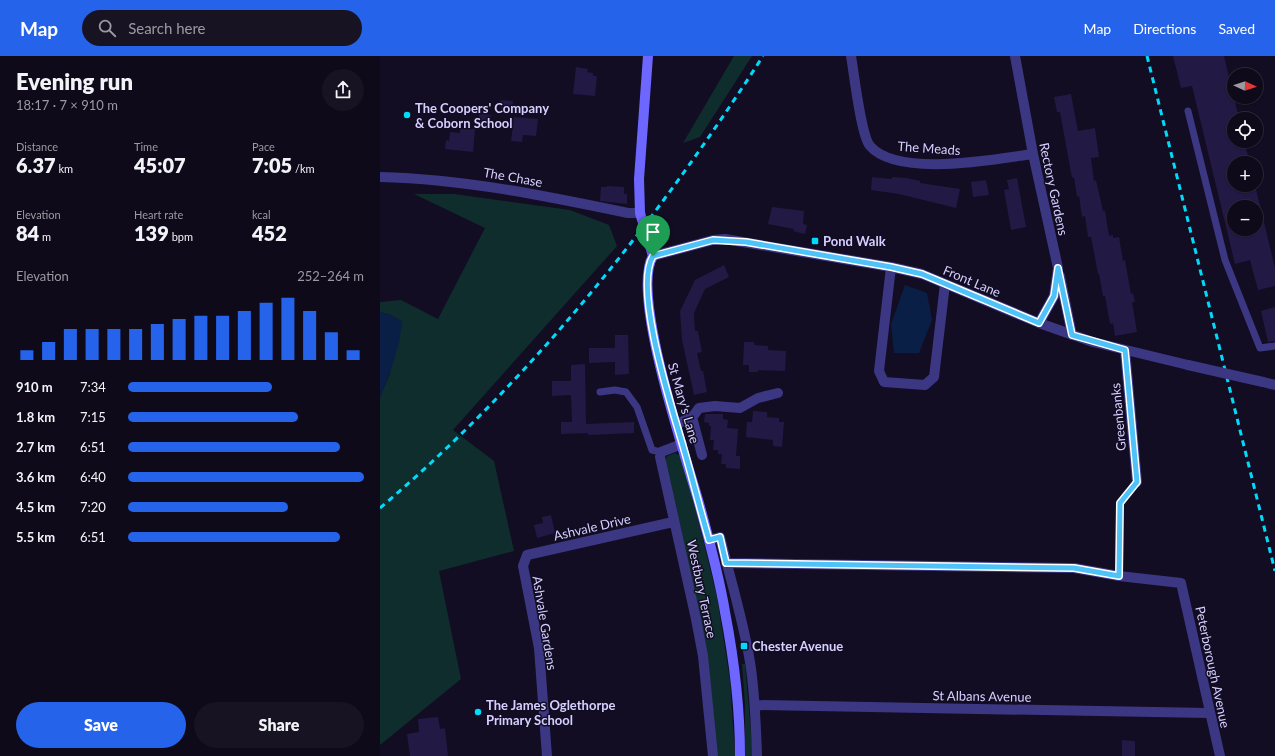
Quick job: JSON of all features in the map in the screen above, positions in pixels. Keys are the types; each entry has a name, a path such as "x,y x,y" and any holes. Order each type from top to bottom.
{"main road":[{"path":"648,56 639,179 640,212 653,256"},
{"name":"St Mary's Lane","path":"653,256 649,263 648,274 651,325 658,360 709,540 725,611 734,670 740,756"}],"street":[{"name":"The Meads","path":"851,56 864,130 869,145 888,158 919,163 960,164 1033,154"},
{"name":"Rectory Gardens","path":"1015,56 1033,154 1058,268 1054,296 1039,323"},
{"name":"The Chase","path":"380,177 439,180 500,187 628,213 640,212"},
{"name":"Front Lane","path":"653,256 713,240 725,240 891,267 922,274 1039,323 1072,335 1125,350 1275,385"},
{"path":"891,267 879,371 884,382 925,386 934,377 945,284"},
{"path":"1058,268 1072,335"},
{"name":"Greenbanks","path":"1125,350 1137,482"},
{"path":"676,426 692,417 699,408 715,406 740,408 758,398 778,393"},
{"path":"692,417 702,454"},
{"path":"661,452 682,444"},
{"name":"Westbury Terrace","path":"661,452 661,462 673,522 696,619 703,656 713,756"},
{"name":"Ashvale Drive","path":"523,566 527,555 673,522"},
{"path":"709,540 720,537 744,633 750,663 755,705 757,756"},
{"path":"726,563 1074,568 1119,576"},
{"name":"Ashvale Gardens","path":"523,566 538,648 547,756"},
{"name":"Peterborough Avenue","path":"1119,576 1181,583 1220,756"},
{"name":"St Albans Avenue","path":"755,705 1210,713"}],"lane":[{"path":"1188,111 1225,260 1260,348 1275,346"},
{"path":"600,392 615,390 626,392 637,408 652,450 661,452"}],"path":[{"path":"1119,576 1120,503 1137,482"}],"green space":[{"path":"734,56 752,56 700,137 683,143"},
{"path":"414,194 454,194 570,210 609,225 617,246 453,430 494,461 514,551 439,571 461,679 380,745 380,397 390,373 391,315 380,312 380,302 401,300 438,319 485,228"},
{"path":"675,453 683,457 717,597 730,680 735,756 717,756 664,464 667,456"},
{"path":"742,664 745,664 753,756 745,756 745,704"}],"water":[{"path":"905,285 927,293 932,320 919,353 894,353 891,324"},
{"path":"380,312 391,315 402,321 397,351 380,397"}],"building":[{"path":"1173,56 1224,56 1227,69 1227,104 1235,104 1237,112 1227,112 1227,148 1246,148 1248,156 1227,156 1227,192 1257,192 1259,200 1227,200 1227,231 1192,86 1181,88"},
{"path":"576,67 588,69 587,72 593,73 593,76 597,76 595,96 573,94"},
{"path":"1071,94 1078,131 1095,128 1099,157 1091,158 1094,181 1096,180 1103,211 1105,211 1109,236 1113,235 1113,238 1119,237 1131,294 1133,293 1135,302 1132,302 1137,332 1115,336 1113,323 1110,324 1091,237 1088,237 1085,216 1082,217 1079,196 1077,197 1074,177 1072,178 1060,112 1057,112 1054,97"},
{"path":"501,100 513,101 512,113 501,112"},
{"path":"479,114 491,115 490,127 479,126"},
{"path":"514,117 538,119 536,136 523,135 522,142 511,141"},
{"path":"460,128 475,129 473,152 445,149 446,140 449,141 450,132 460,133"},
{"path":"872,177 892,179 892,177 907,178 920,181 920,183 960,189 956,208 899,194 871,190"},
{"path":"1017,178 1026,227 1011,230 1004,190 1009,189 1007,180"},
{"path":"986,180 989,195 973,197 971,182"},
{"path":"601,187 624,187 624,194 627,194 627,204 600,201"},
{"path":"772,207 804,211 803,224 807,225 805,234 793,231 794,229 768,224"},
{"path":"1263,218 1275,268 1275,286 1258,290 1250,260 1235,264 1228,236 1263,236"},
{"path":"724,265 729,277 705,289 694,313 695,331 698,331 702,352 697,353 701,371 703,371 707,392 694,395 682,340 680,311 695,280"},
{"path":"1275,307 1275,341 1268,342 1261,311"},
{"path":"615,335 628,335 629,374 615,375 615,362 589,363 589,348 615,348"},
{"path":"744,342 754,342 754,345 768,346 768,350 786,351 785,371 758,370 758,372 749,372 749,365 743,365"},
{"path":"585,364 586,424 634,422 634,433 588,435 588,433 561,434 561,422 572,422 571,395 552,396 552,381 571,381 571,365"},
{"path":"753,411 767,412 767,417 779,418 779,422 784,422 782,447 773,446 773,440 746,437 747,422 752,422"},
{"path":"705,414 723,414 723,419 728,420 727,428 738,429 736,456 740,456 740,469 726,468 726,464 721,464 722,454 718,454 718,450 713,450 714,440 710,440 711,426 709,426 709,423 704,422"},
{"path":"551,515 555,533 537,538 534,525 543,523 542,517"},
{"path":"438,717 440,729 445,728 448,756 410,756 407,734 419,732 418,719"},
{"path":"1122,740 1135,741 1135,756 1122,756"}],"railway":[{"path":"380,508 435,459 488,407 539,353 588,296 635,238 679,179 763,56"},
{"path":"1147,56 1275,571"}],"place":[{"name":"The Coopers' Company & Coborn School","path":"407,115"},
{"name":"Pond Walk","path":"815,241"},
{"name":"Chester Avenue","path":"744,646"},
{"name":"The James Oglethorpe Primary School","path":"478,712"}],"route":[{"path":"713,240 725,240 746,242 891,267 922,274 1039,323 1054,296 1058,268 1072,335 1125,350 1137,482 1120,503 1119,576 1074,568 726,563 720,537 709,540 658,360 651,325 648,292 649,263 653,256 674,252 713,240"}]}
